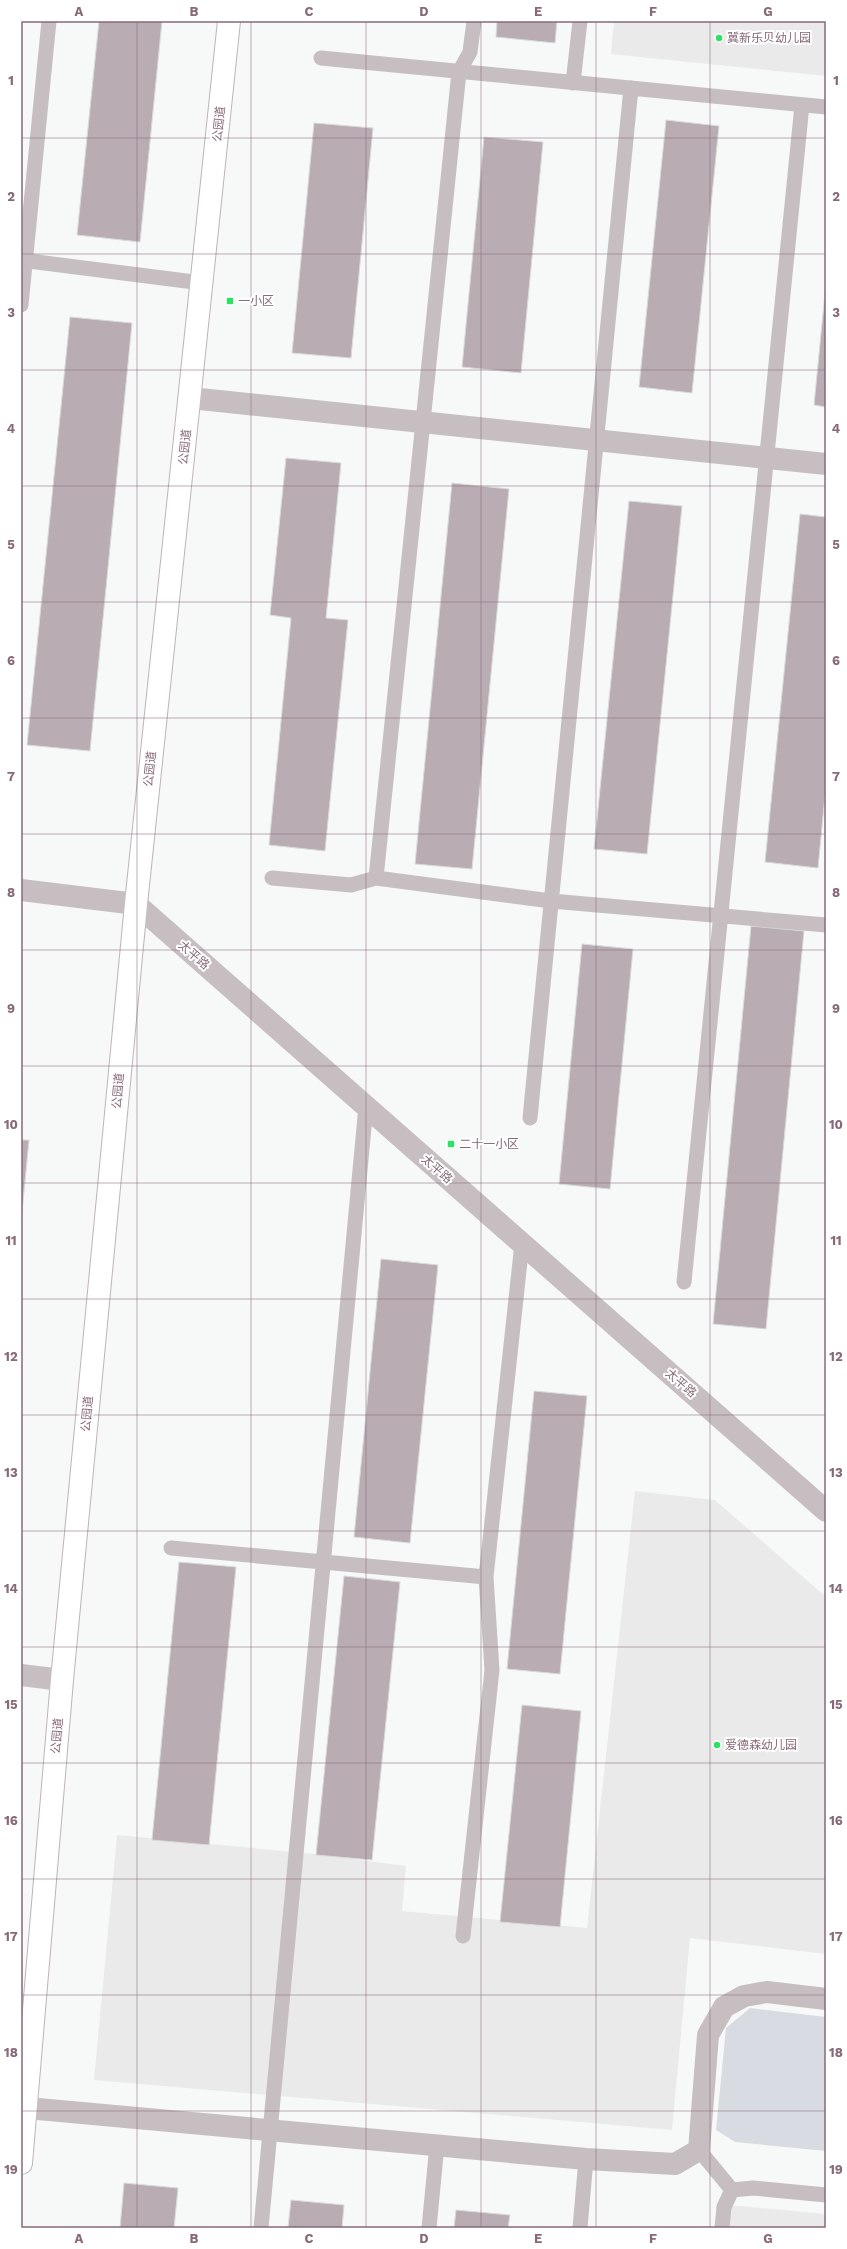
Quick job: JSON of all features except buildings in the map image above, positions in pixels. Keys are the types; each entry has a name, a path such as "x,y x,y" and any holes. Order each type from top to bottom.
{"main road":[{"name":"公园道","path":"21,2163 27,2108 62,1680 136,904 229,21"}],"street":[{"path":"190,398 826,464"},
{"path":"21,890 136,904"},
{"name":"太平路","path":"136,904 826,1511"},
{"path":"21,1676 62,1680"},
{"path":"27,2108 586,2159 675,2164 699,2150 708,2035 724,2007 744,1996 767,1992 826,1999"}],"lane":[{"path":"21,305 23,260 49,21"},
{"path":"376,878 460,72 470,52 474,21"},
{"path":"573,83 580,21"},
{"path":"321,58 826,107"},
{"path":"530,1118 631,88"},
{"path":"684,1282 802,105"},
{"path":"23,260 202,283"},
{"path":"272,878 351,885 376,878 551,901 720,917 826,925"},
{"path":"261,2228 366,1106"},
{"path":"463,1936 492,1670 486,1577 522,1243"},
{"path":"171,1548 486,1577"},
{"path":"429,2228 437,2145"},
{"path":"699,2150 732,2190"},
{"path":"580,2228 586,2159"},
{"path":"732,2190 753,2188 826,2195"},
{"path":"722,2228 724,2207 732,2190"}],"shaded area":[{"name":"冀新乐贝幼儿园","path":"614,21 826,21 826,76 611,54"},
{"path":"635,1491 715,1500 826,1597 826,1954 690,1938 672,2130 94,2080 117,1835 315,1854 406,1866 402,1911 587,1928"},
{"path":"750,2008 826,2017 826,2151 735,2142 716,2130 726,2028"},
{"path":"729,2205 826,2214 826,2228 727,2228"}],"place":[{"name":"冀新乐贝幼儿园","path":"719,38"},
{"name":"一小区","path":"230,301"},
{"name":"二十一小区","path":"451,1144"},
{"name":"爱德森幼儿园","path":"717,1745"}]}
